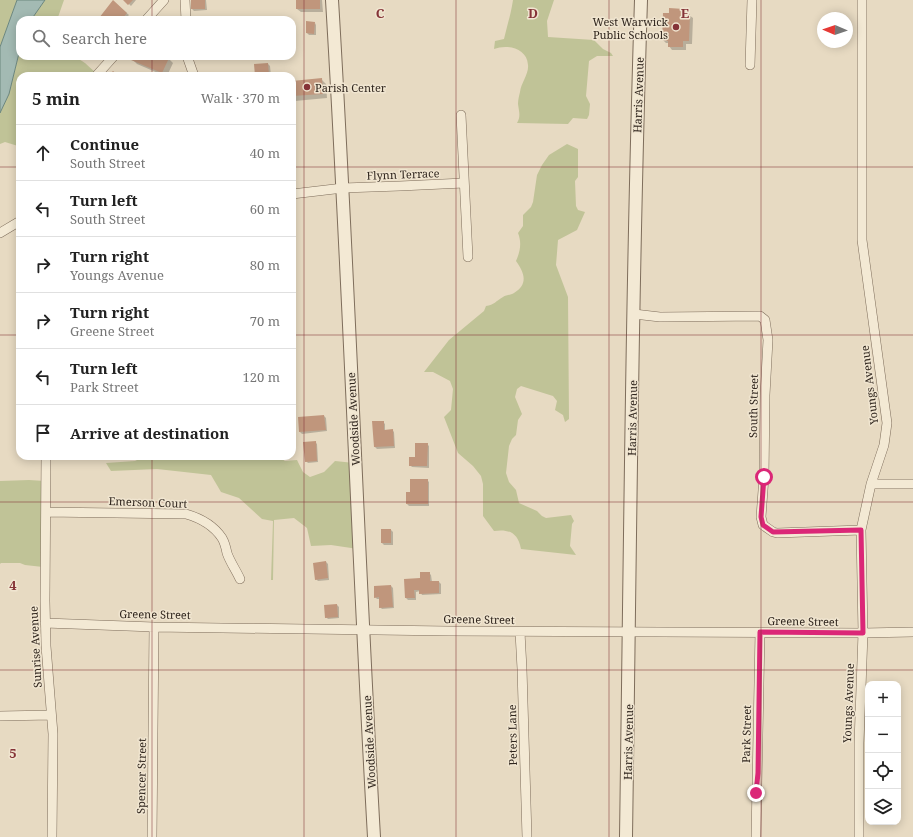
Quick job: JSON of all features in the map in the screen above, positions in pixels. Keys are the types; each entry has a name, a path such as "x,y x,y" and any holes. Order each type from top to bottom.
{"street":[{"path":"150,16 164,0"},
{"path":"185,0 186,16"},
{"name":"Woodside Avenue","path":"332,0 374,837"},
{"name":"Harris Avenue","path":"626,837 634,314 634,206 640,0"},
{"path":"750,64 752,0"},
{"name":"Youngs Avenue","path":"859,837 859,743 863,633 861,530 870,484 884,445 887,423 862,240 862,0"},
{"path":"100,72 110,60"},
{"path":"188,60 193,72"},
{"path":"460,115 468,257"},
{"name":"Flynn Terrace","path":"296,194 342,188 464,183"},
{"path":"0,233 16,223"},
{"name":"South Street","path":"634,314 660,317 760,316 765,320 768,340 765,395 764,477 761,517 763,525 773,532 861,530"},
{"name":"Sunrise Avenue","path":"46,460 45,623 51,715 53,783 52,837"},
{"path":"870,484 913,484"},
{"name":"Emerson Court","path":"46,512 186,514 196,517 209,525 222,538 226,546 227,554 240,578"},
{"name":"Greene Street","path":"45,623 154,627 520,632 913,632"},
{"name":"Spencer Street","path":"152,837 154,627"},
{"name":"Peters Lane","path":"520,632 523,676 527,837"},
{"name":"Park Street","path":"756,837 760,632"},
{"path":"0,716 51,715"}],"green space":[{"path":"0,0 17,0 0,47"},
{"path":"45,0 64,0 58,16 34,16"},
{"path":"513,0 554,0 547,21 548,37 594,40 613,56 597,56 589,61 586,96 590,104 587,119 573,118 568,124 517,123 519,116 519,98 528,68 527,59 520,51 510,47 494,49 495,41 504,39"},
{"path":"17,60 80,60 95,72 16,72 16,145 5,142 0,144 0,113 9,94"},
{"path":"567,144 578,149 578,177 575,181 576,206 578,210 585,212 577,230 558,240 556,265 568,297 569,419 565,422 563,415 555,410 557,401 553,396 521,386 517,389 515,397 522,414 518,420 516,435 512,439 509,446 506,473 509,482 516,490 519,503 537,511 546,518 571,515 574,521 572,524 570,546 576,555 521,549 520,543 512,533 508,531 494,531 483,516 483,484 481,476 473,466 458,453 444,417 451,410 453,389 450,381 433,372 424,372 449,340 484,311 486,306 493,304 504,296 514,293 522,286 524,278 516,261 520,247 518,233 523,226 523,215 531,207 533,202 537,175 542,165 549,155"},
{"path":"297,460 303,472 310,477 324,472 335,461 354,463 358,549 331,545 311,546 307,528 294,518 274,520 273,580 271,580 273,521 262,519 239,498 221,492 211,475 157,469 111,471 106,463 135,461"},
{"path":"0,481 45,481 43,567 20,563 0,564"}],"water":[{"path":"17,0 45,0 34,16 16,16 16,60 17,60 9,94 0,113 0,47"}],"building":[{"path":"113,0 127,13 124,16 101,16"},
{"path":"123,0 133,0 128,5"},
{"path":"191,0 205,0 205,9 191,9"},
{"path":"296,0 320,0 320,9 296,9"},
{"name":"West Warwick Public Schools","path":"669,8 684,9 684,14 690,14 689,41 683,41 683,47 668,47 668,41 662,40 663,13 669,13"},
{"path":"306,21 315,22 314,34 306,33"},
{"path":"131,60 168,60 162,72"},
{"path":"268,63 269,72 255,72 254,64"},
{"name":"Parish Center","path":"322,78 323,94 296,96 296,81"},
{"path":"324,415 326,430 299,432 298,417"},
{"path":"372,421 384,421 384,430 393,429 394,446 374,447"},
{"path":"316,441 317,461 305,462 303,442"},
{"path":"415,443 428,443 427,466 409,466 409,457 415,457"},
{"path":"410,479 428,479 428,504 406,504 406,492 410,492"},
{"path":"381,529 391,529 391,543 381,543"},
{"path":"326,561 328,578 315,580 313,563"},
{"path":"420,572 430,572 430,581 439,581 439,593 419,594 419,590 414,590 415,598 405,598 404,579 420,578"},
{"path":"391,585 393,607 379,608 379,597 374,598 374,586"},
{"path":"337,604 338,617 325,618 324,605"}],"place":[{"name":"West Warwick Public Schools","path":"676,27"},
{"name":"Parish Center","path":"307,87"}],"route":[{"path":"756,793 758,773 760,632 863,633 861,530 773,532 768,530 763,525 761,517 764,477"}]}
